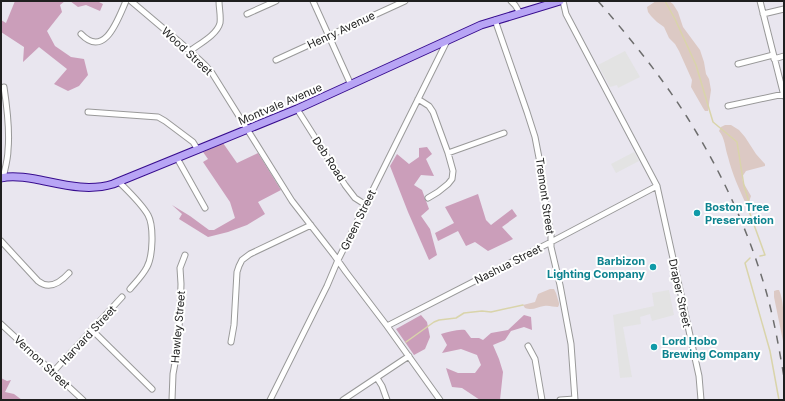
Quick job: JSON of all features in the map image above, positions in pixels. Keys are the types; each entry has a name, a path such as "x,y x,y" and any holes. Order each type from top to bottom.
{"main road":[{"name":"Montvale Avenue","path":"2,178 11,176 74,187 104,187 297,109 475,27 561,1"}],"street":[{"path":"81,34 86,40 92,42 99,42 106,39 113,30 126,1"},
{"name":"Wood Street","path":"131,1 190,51 205,66 215,78 247,130"},
{"path":"190,51 217,29 220,21 219,1"},
{"path":"247,14 276,1"},
{"path":"313,1 351,85"},
{"name":"Henry Avenue","path":"276,60 405,1"},
{"path":"511,1 520,13"},
{"path":"561,1 566,14 657,186"},
{"path":"728,106 784,95 760,1"},
{"path":"763,14 784,9"},
{"name":"Tremont Street","path":"495,20 528,112 536,141 551,234 551,248 567,318 572,350 575,399"},
{"name":"Green Street","path":"271,400 338,260 447,41"},
{"path":"738,64 784,56"},
{"path":"2,178 8,153 9,139 7,103 4,87"},
{"path":"418,99 432,110 453,169 452,179 449,183 428,198"},
{"name":"Deb Road","path":"297,109 345,185 355,198 366,205"},
{"path":"88,112 158,117 193,142 198,150"},
{"path":"247,130 288,196 338,260 440,400"},
{"path":"448,153 504,133"},
{"path":"177,158 205,208"},
{"path":"119,182 147,213 152,228 151,256 149,264 130,289"},
{"name":"Nashua Street","path":"387,326 657,186"},
{"name":"Draper Street","path":"657,186 699,376 701,400"},
{"path":"231,342 234,325 236,272 242,260 250,254 311,225"},
{"path":"1,241 42,284 53,285 63,279 68,273"},
{"name":"Hawley Street","path":"172,400 173,374 178,346 180,314 180,269 185,255"},
{"name":"Harvard Street","path":"53,372 122,298"},
{"name":"Vernon Street","path":"1,324 83,400"},
{"path":"92,330 152,389"},
{"path":"528,346 535,358 542,400"},
{"path":"343,400 409,356"},
{"path":"377,378 382,386 387,400"},
{"path":"560,400 575,399"}],"shaded area":[{"path":"15,1 65,1 60,5 62,12 47,31 55,46 71,57 84,59 88,75 79,86 68,91 54,84 67,69 39,47 23,62 24,47 1,32 1,20 6,23"},
{"path":"70,1 97,1 103,4 100,11 86,5 78,7"},
{"path":"656,1 669,1 673,4 678,12 683,27 700,50 711,90 708,111 705,111 691,87 692,80 675,44 669,38 664,27 648,12 647,7"},
{"path":"625,51 640,77 618,88 617,85 610,87 598,65"},
{"path":"731,125 739,130 765,164 765,166 746,171 742,177 743,182 751,196 749,202 746,204 738,187 724,140 719,131 721,127"},
{"path":"223,143 237,163 258,153 281,190 258,202 265,214 247,225 208,237 179,219 182,214 172,205 209,230 214,230 235,218 230,202 203,162 208,159 203,152"},
{"path":"427,147 432,154 426,159 434,176 421,175 414,185 422,190 429,209 421,216 430,229 437,255 429,260 390,166 397,154 409,164 419,157 419,148"},
{"path":"634,152 639,161 616,173 611,164"},
{"path":"478,194 486,220 491,225 512,209 517,216 502,227 513,239 488,251 475,242 466,246 458,231 438,241 435,233 454,223 445,207"},
{"path":"554,289 556,293 559,303 558,307 542,306 533,309 525,308 523,305 535,302 538,294"},
{"path":"669,290 674,315 652,321 650,314 640,317 641,324 623,327 632,377 620,378 613,315 654,306 652,293"},
{"path":"779,290 781,295 784,317 784,346 774,297 774,291"},
{"path":"421,315 427,322 430,337 425,349 414,355 396,329"},
{"path":"524,315 531,317 532,330 524,327 511,331 505,340 493,345 503,372 500,400 480,400 462,388 452,387 446,368 458,373 475,373 481,365 477,355 461,349 442,353 447,345 441,334 456,330 465,330 471,338 479,338 483,340 491,333 508,330"},
{"path":"1,378 7,381 11,380 5,392 14,394 22,400 1,400"}],"waterway":[{"path":"665,1 696,65 713,122 737,142 744,186 750,205 749,211 765,255 760,256"},
{"path":"750,258 745,263 770,351 779,400"},
{"path":"406,342 439,320 456,318 464,313 482,311 491,312 523,305"}],"railway":[{"path":"598,1 667,87 699,137 722,179 742,223 759,268 771,312 784,377"}],"place":[{"name":"Boston Tree Preservation","path":"697,213"},
{"name":"Barbizon Lighting Company","path":"653,267"},
{"name":"Lord Hobo Brewing Company","path":"654,347"}]}
